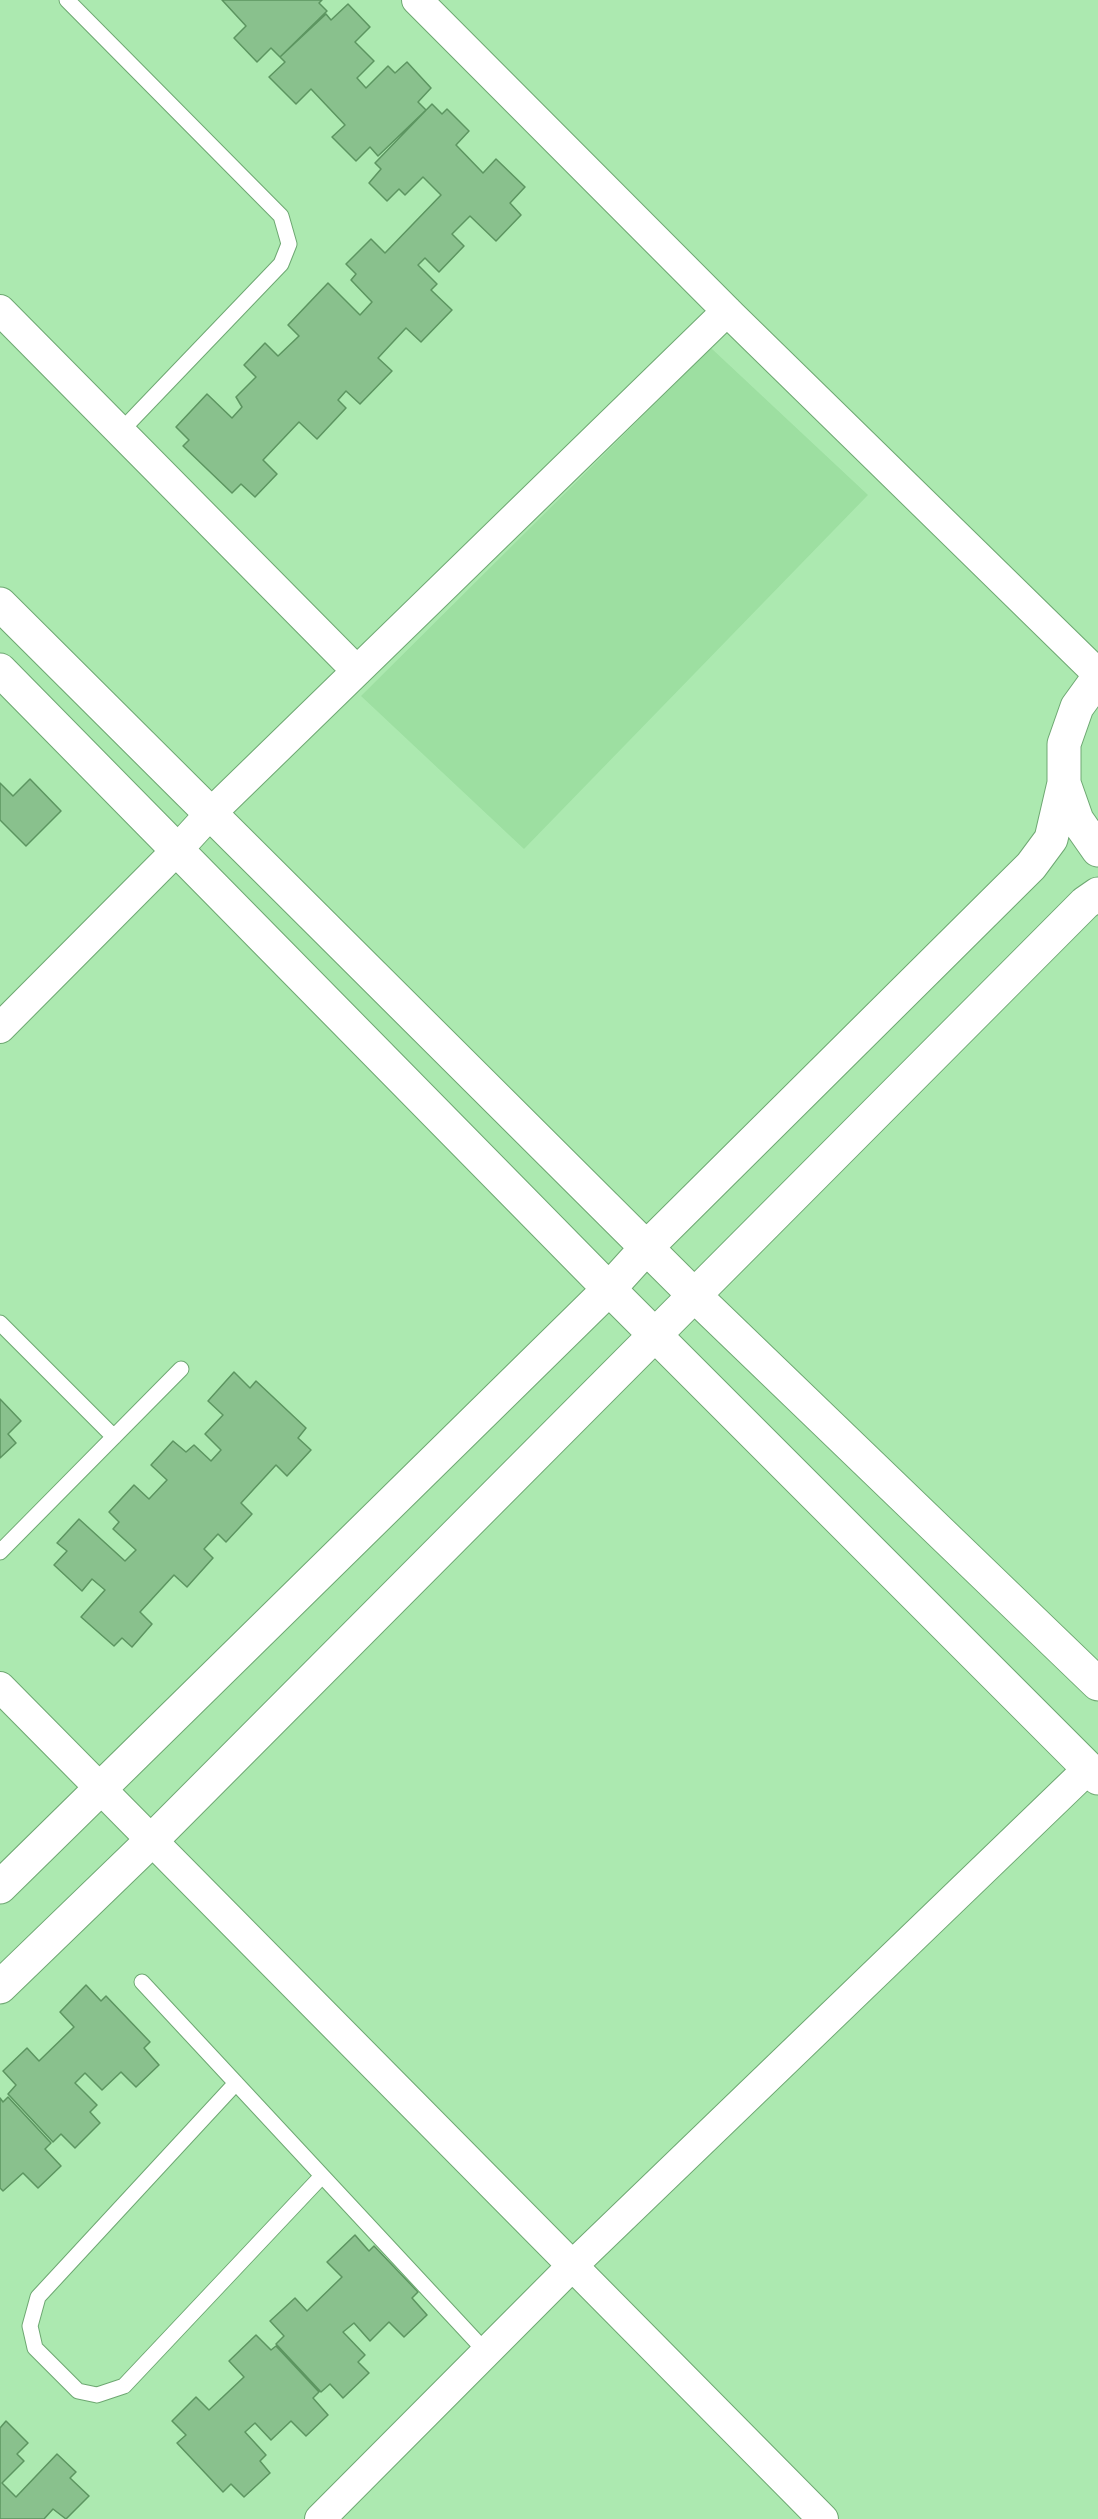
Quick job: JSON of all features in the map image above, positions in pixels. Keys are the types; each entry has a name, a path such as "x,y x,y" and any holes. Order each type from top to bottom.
{"street":[{"path":"0,1887 609,1289 647,1247 1031,866 1051,839 1064,783 1064,744 1077,707 1098,676 417,0"},
{"path":"0,310 357,671"},
{"path":"2,1022 177,850 210,814 727,310"},
{"path":"0,604 693,1294 1098,1684"},
{"path":"0,670 609,1289 1093,1773 572,2266 320,2519"},
{"path":"1064,783 1077,820 1098,850"},
{"path":"0,1987 151,1840 1085,903 1098,894"},
{"path":"0,1687 823,2519"}],"lane":[{"path":"67,0 281,216 289,244 281,264 120,432"},
{"path":"0,1323 114,1437"},
{"path":"0,1552 181,1369"},
{"path":"142,1982 487,2353"},
{"path":"236,2083 38,2297 30,2326 35,2348 78,2391 97,2395 124,2386 321,2177"}],"shaded area":[{"path":"711,348 868,495 524,849 361,696"}],"building":[{"path":"222,0 322,0 319,3 327,11 280,57 271,48 257,62 234,38 246,26"},
{"path":"348,4 370,27 355,42 374,61 357,78 366,88 388,66 395,73 407,62 431,88 418,102 426,110 378,156 370,147 356,161 332,137 345,125 311,89 296,104 269,77 285,62 280,57 326,14 331,20"},
{"path":"432,104 442,114 447,109 469,131 456,145 483,173 496,159 525,187 510,203 521,215 496,241 470,216 452,234 464,246 439,272 425,258 418,265 437,284 431,290 452,310 421,342 406,328 378,358 392,371 360,404 346,391 338,400 346,408 317,439 299,422 263,460 277,474 255,497 241,484 232,493 183,446 189,440 176,427 207,394 232,418 242,407 236,397 256,377 244,365 265,343 278,356 299,336 288,325 328,283 360,315 372,302 351,280 356,274 346,264 371,239 385,253 441,195 423,177 405,195 399,189 387,201 369,183 381,169 375,163"},
{"path":"30,779 61,811 26,846 0,820 0,783 13,796"},
{"path":"234,1372 250,1388 256,1381 306,1428 298,1438 311,1450 287,1476 276,1465 241,1503 252,1514 226,1542 218,1534 204,1549 213,1558 187,1587 174,1575 140,1612 152,1624 132,1647 122,1638 114,1646 81,1617 105,1590 92,1579 82,1591 54,1565 67,1551 57,1543 79,1519 125,1561 136,1550 113,1529 119,1522 109,1512 134,1485 149,1499 167,1480 151,1465 173,1441 186,1452 194,1445 211,1461 221,1450 205,1434 223,1415 208,1401"},
{"path":"0,1399 21,1421 8,1434 16,1443 0,1458"},
{"path":"86,1985 101,2001 106,1996 150,2042 144,2048 159,2065 136,2087 121,2072 102,2090 85,2073 75,2083 97,2105 90,2112 100,2123 75,2148 61,2134 53,2142 8,2094 16,2085 3,2071 27,2048 39,2061 74,2027 60,2012"},
{"path":"8,2097 51,2143 45,2149 61,2166 38,2188 23,2173 3,2191 0,2188 0,2098 3,2102"},
{"path":"355,2235 369,2251 374,2246 418,2292 412,2298 427,2315 404,2337 389,2322 370,2341 354,2323 343,2332 365,2355 358,2362 369,2373 343,2398 330,2384 321,2392 276,2344 284,2336 270,2321 295,2298 307,2311 342,2277 327,2262"},
{"path":"256,2335 271,2350 276,2346 319,2392 313,2398 328,2415 306,2436 291,2421 271,2440 255,2423 245,2432 266,2455 260,2461 270,2473 244,2497 231,2484 223,2492 177,2443 186,2435 172,2421 196,2397 209,2410 244,2377 229,2361"},
{"path":"6,2421 28,2443 17,2454 24,2461 2,2483 16,2497 57,2454 76,2472 70,2478 89,2496 66,2519 53,2509 44,2519 0,2519 0,2428"}]}
